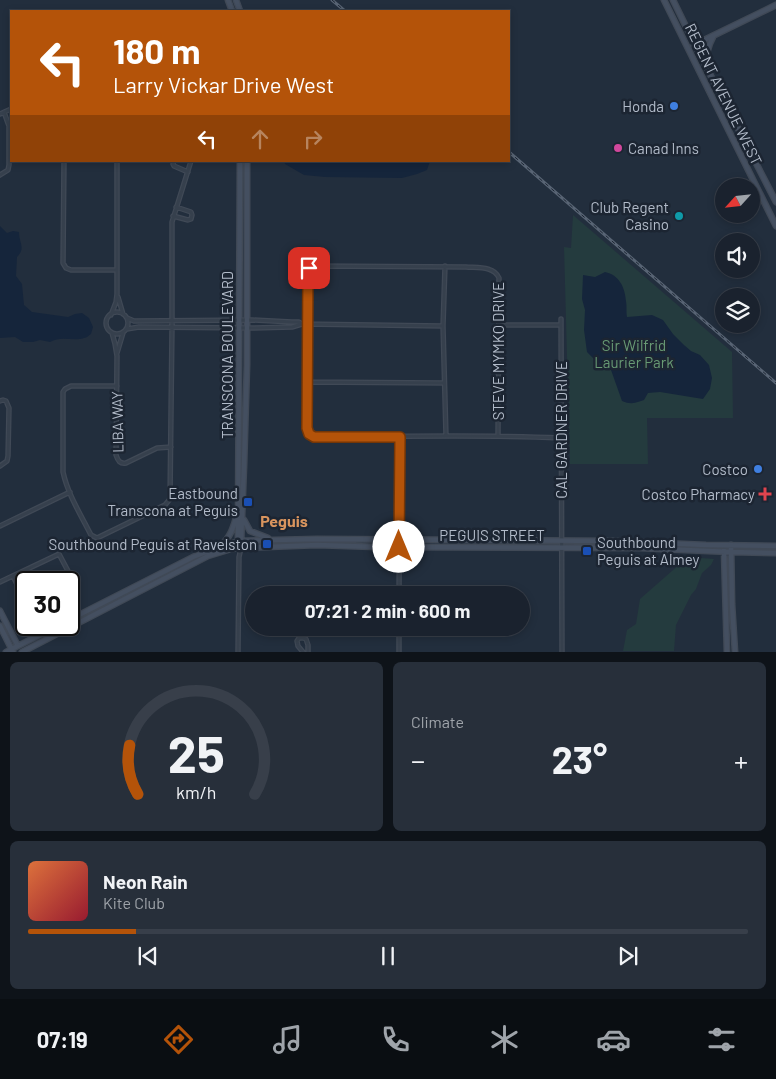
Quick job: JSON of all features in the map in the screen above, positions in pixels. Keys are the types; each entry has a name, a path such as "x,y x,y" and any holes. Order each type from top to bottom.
{"street":[{"name":"REGENT AVENUE WEST","path":"664,0 774,216 776,226"},
{"name":"REGENT AVENUE WEST","path":"673,0 776,202"},
{"path":"688,48 776,5"},
{"path":"706,65 706,55 714,36"},
{"path":"0,114 10,109"},
{"path":"0,176 8,170 9,165 9,126 4,112"},
{"path":"64,162 63,263 66,268 71,270 117,270"},
{"path":"118,162 117,294 116,302 106,324 112,333 123,333 127,329 139,327 247,328 292,327 302,324"},
{"path":"174,162 174,166 188,172"},
{"path":"117,386 71,386 64,390 63,472 70,492 92,535 97,538 168,503 171,496 172,222 188,172 189,162"},
{"name":"TRANSCONA BOULEVARD","path":"240,162 238,512 240,541"},
{"name":"TRANSCONA BOULEVARD","path":"239,548 244,465 248,162"},
{"path":"173,216 191,219 191,212 176,207"},
{"path":"446,436 444,383 445,266 312,266 308,271 307,325 307,428 309,434 314,437 498,436 560,438"},
{"name":"STEVE MYMKO DRIVE","path":"445,266 492,269 497,272 499,278 498,436"},
{"path":"117,294 123,314 134,321 247,320 299,322 307,325 444,326"},
{"path":"111,315 123,314"},
{"path":"127,318 127,329"},
{"name":"CAL GARDNER DRIVE","path":"561,319 562,652"},
{"path":"499,324 561,326"},
{"name":"LIBA WAY","path":"112,333 117,356 116,455 118,461 126,463 157,448 171,447"},
{"name":"LIBA WAY","path":"117,356 123,333"},
{"path":"308,382 444,383"},
{"path":"0,400 6,401 8,408 8,456 7,461 0,466"},
{"path":"399,586 400,437"},
{"path":"0,526 70,492"},
{"path":"219,547 227,541 238,512"},
{"path":"242,517 250,532 273,540"},
{"name":"PEGUIS STREET","path":"80,614 193,557 240,541 399,539 562,540 776,546"},
{"path":"724,544 727,652"},
{"name":"PEGUIS STREET","path":"21,652 208,556 239,548 317,545 640,548 776,553"},
{"path":"731,545 735,652"},
{"path":"238,652 239,548"},
{"path":"23,571 59,554 68,571"},
{"path":"0,582 13,576 15,580"},
{"path":"0,611 21,652"},
{"path":"0,626 10,651 38,636"},
{"path":"399,636 399,652"},
{"path":"303,652 298,646 297,641 299,638 306,639 308,652"}],"green space":[{"name":"Sir Wilfrid Laurier Park","path":"573,215 732,352 733,418 647,418 648,464 570,464 564,247 571,248"},
{"path":"688,557 714,559 711,565 702,573 696,589 676,625 674,651 623,651 627,630 636,624 640,599"}],"water":[{"path":"284,162 430,162 427,170 402,178 304,175"},
{"path":"0,226 7,233 19,232 22,248 17,257 16,276 22,284 24,305 32,312 68,317 82,313 89,318 93,327 91,334 86,338 59,339 50,342 40,340 23,342 15,337 0,338"},
{"path":"605,272 618,279 623,286 627,317 652,315 663,320 684,345 700,355 709,365 712,378 710,389 703,399 660,392 648,393 644,400 635,403 622,401 611,370 597,362 587,352 584,330 583,275 595,277"}],"railway":[{"path":"332,0 344,10"},
{"path":"510,153 776,383"}],"place":[{"name":"Honda","path":"674,106"},
{"name":"Canad Inns","path":"618,148"},
{"name":"Club Regent Casino","path":"679,216"},
{"name":"Costco","path":"758,469"},
{"name":"Costco Pharmacy","path":"765,494"},
{"name":"Eastbound Transcona at Peguis","path":"248,502"},
{"name":"Southbound Peguis at Ravelston","path":"267,544"},
{"name":"Southbound Peguis at Almey","path":"587,551"}],"district":[{"name":"Peguis","path":"284,520"}],"route":[{"path":"309,268 307,428 309,434 314,437 400,437 399,547"}]}
